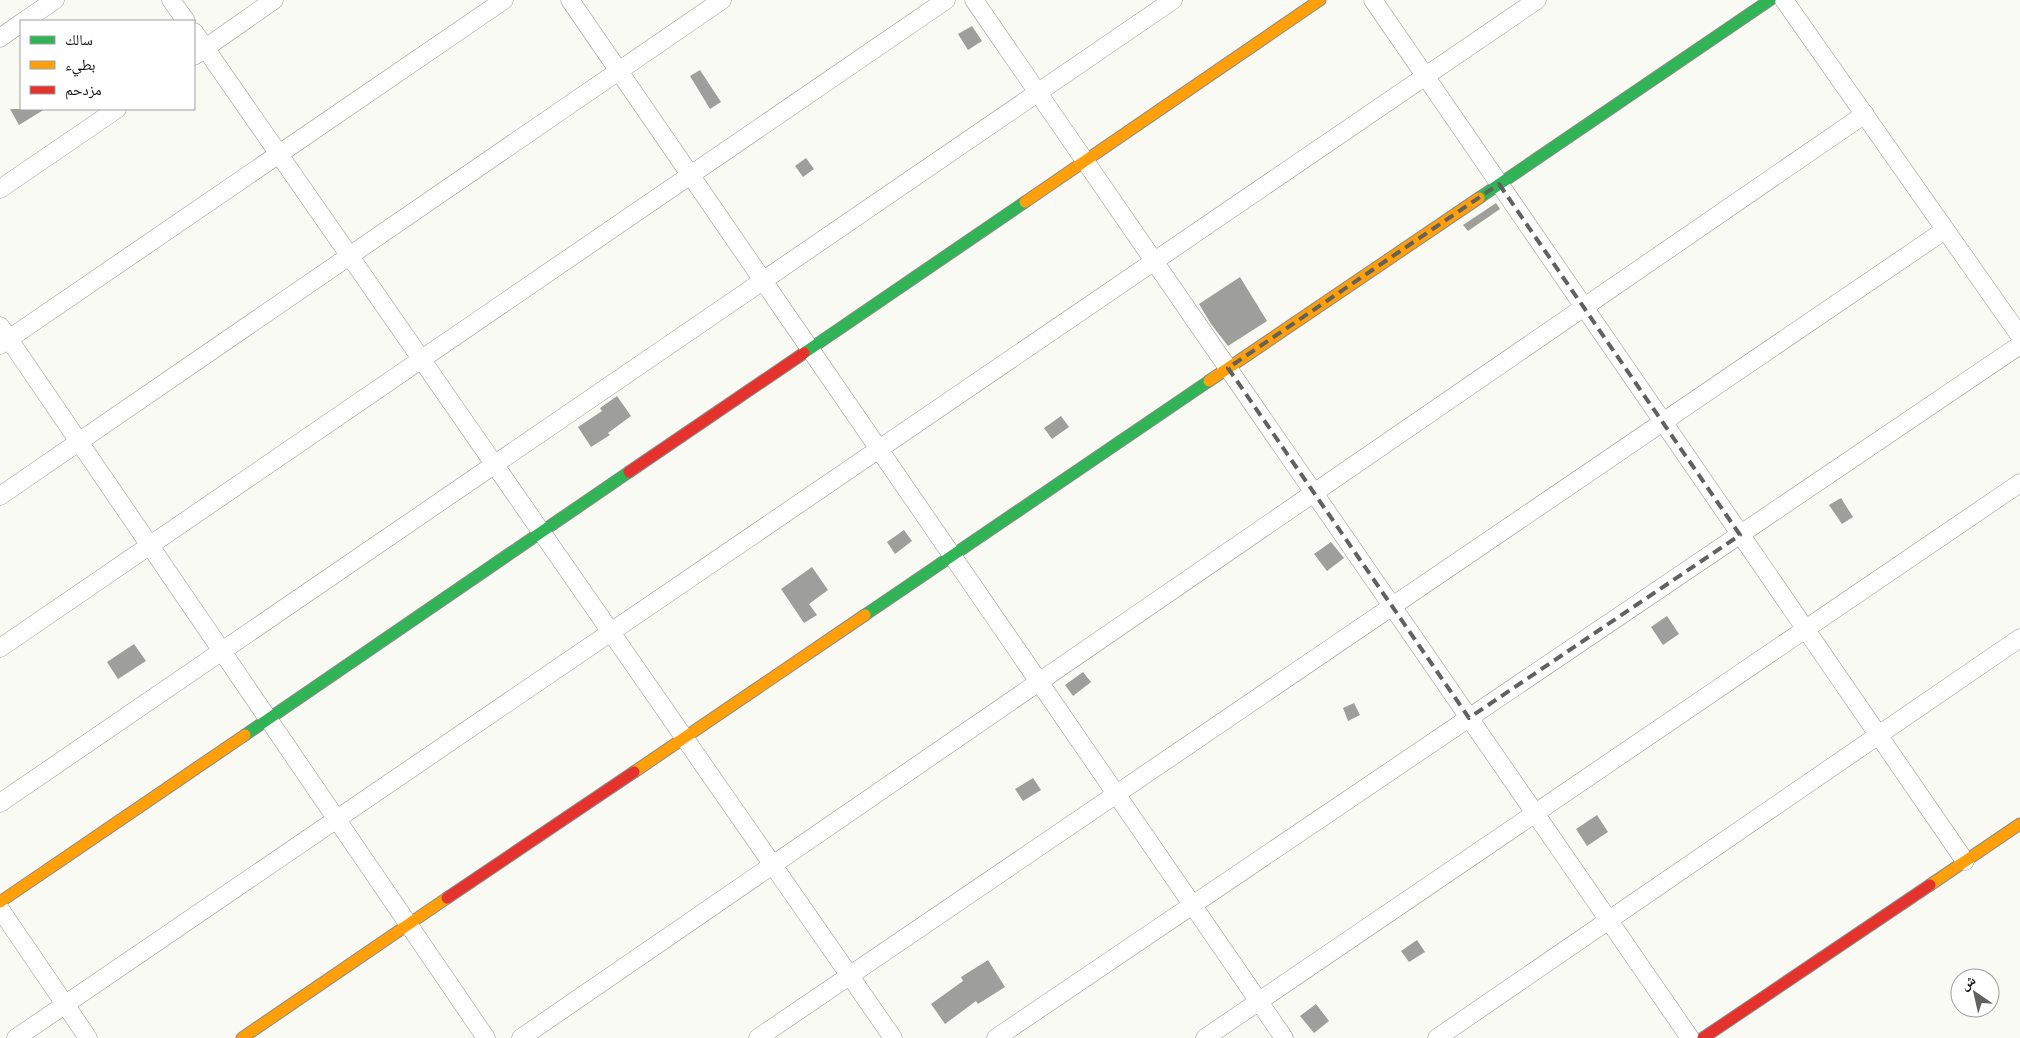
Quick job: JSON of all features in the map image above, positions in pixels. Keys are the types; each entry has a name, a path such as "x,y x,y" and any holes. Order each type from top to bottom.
{"street":[{"path":"26,20 55,0"},
{"path":"171,0 185,20"},
{"path":"199,52 274,0"},
{"path":"486,1038 79,442 3,337 278,154 504,0"},
{"path":"570,0 1284,1038"},
{"path":"0,496 722,0"},
{"path":"0,648 946,0"},
{"path":"974,0 1690,1038"},
{"path":"0,803 1173,0"},
{"path":"0,902 1320,0"},
{"path":"1373,0 1965,861"},
{"path":"16,1038 1537,0"},
{"path":"242,1038 1770,0"},
{"path":"1784,0 2020,336"},
{"path":"0,38 20,24"},
{"path":"195,36 199,52 278,154 893,1038"},
{"path":"0,189 116,110"},
{"path":"521,1038 1864,114"},
{"path":"758,1038 1945,230"},
{"path":"996,1038 2020,345"},
{"path":"1205,1038 2020,483"},
{"path":"1438,1038 2020,638"},
{"path":"1703,1038 2020,824"},
{"path":"0,909 88,1038"}],"highlighted area":[{"path":"1499,184 1740,535 1469,718 1228,368"}],"building":[{"path":"972,26 982,41 968,50 958,34"},
{"path":"700,70 721,102 710,109 690,76"},
{"path":"10,109 43,110 19,125"},
{"path":"806,158 814,169 803,177 795,166"},
{"path":"1496,203 1500,209 1468,231 1463,225"},
{"path":"1240,277 1267,321 1228,346 1199,304"},
{"path":"617,396 631,416 608,433 610,435 591,447 578,427 602,411 600,408"},
{"path":"1061,416 1069,427 1052,439 1044,428"},
{"path":"1841,498 1853,517 1842,524 1829,505"},
{"path":"904,530 912,541 895,554 887,542"},
{"path":"1331,542 1344,558 1327,571 1314,554"},
{"path":"812,567 828,590 809,604 817,615 804,623 781,589"},
{"path":"1667,616 1679,634 1663,645 1651,627"},
{"path":"134,644 146,661 118,679 107,662"},
{"path":"1083,672 1091,682 1073,696 1065,685"},
{"path":"1354,703 1360,715 1348,721 1343,708"},
{"path":"1033,778 1041,790 1023,801 1015,789"},
{"path":"1597,815 1608,832 1587,846 1576,829"},
{"path":"1417,940 1425,952 1409,962 1401,951"},
{"path":"988,960 1005,987 978,1004 976,1001 945,1024 931,1004 963,981 961,977"},
{"path":"1316,1004 1329,1021 1314,1033 1300,1016"}],"traffic: fast":[{"path":"1479,198 1770,0"},
{"path":"804,353 1025,202"},
{"path":"865,615 1209,381"},
{"path":"245,735 629,472"}],"traffic: slow":[{"path":"1025,202 1320,0"},
{"path":"1209,381 1479,198"},
{"path":"634,772 865,615"},
{"path":"0,902 245,735"},
{"path":"1930,885 2020,824"},
{"path":"242,1038 447,898"}],"traffic: jam":[{"path":"629,472 804,353"},
{"path":"447,898 634,772"},
{"path":"1703,1038 1930,885"}]}
